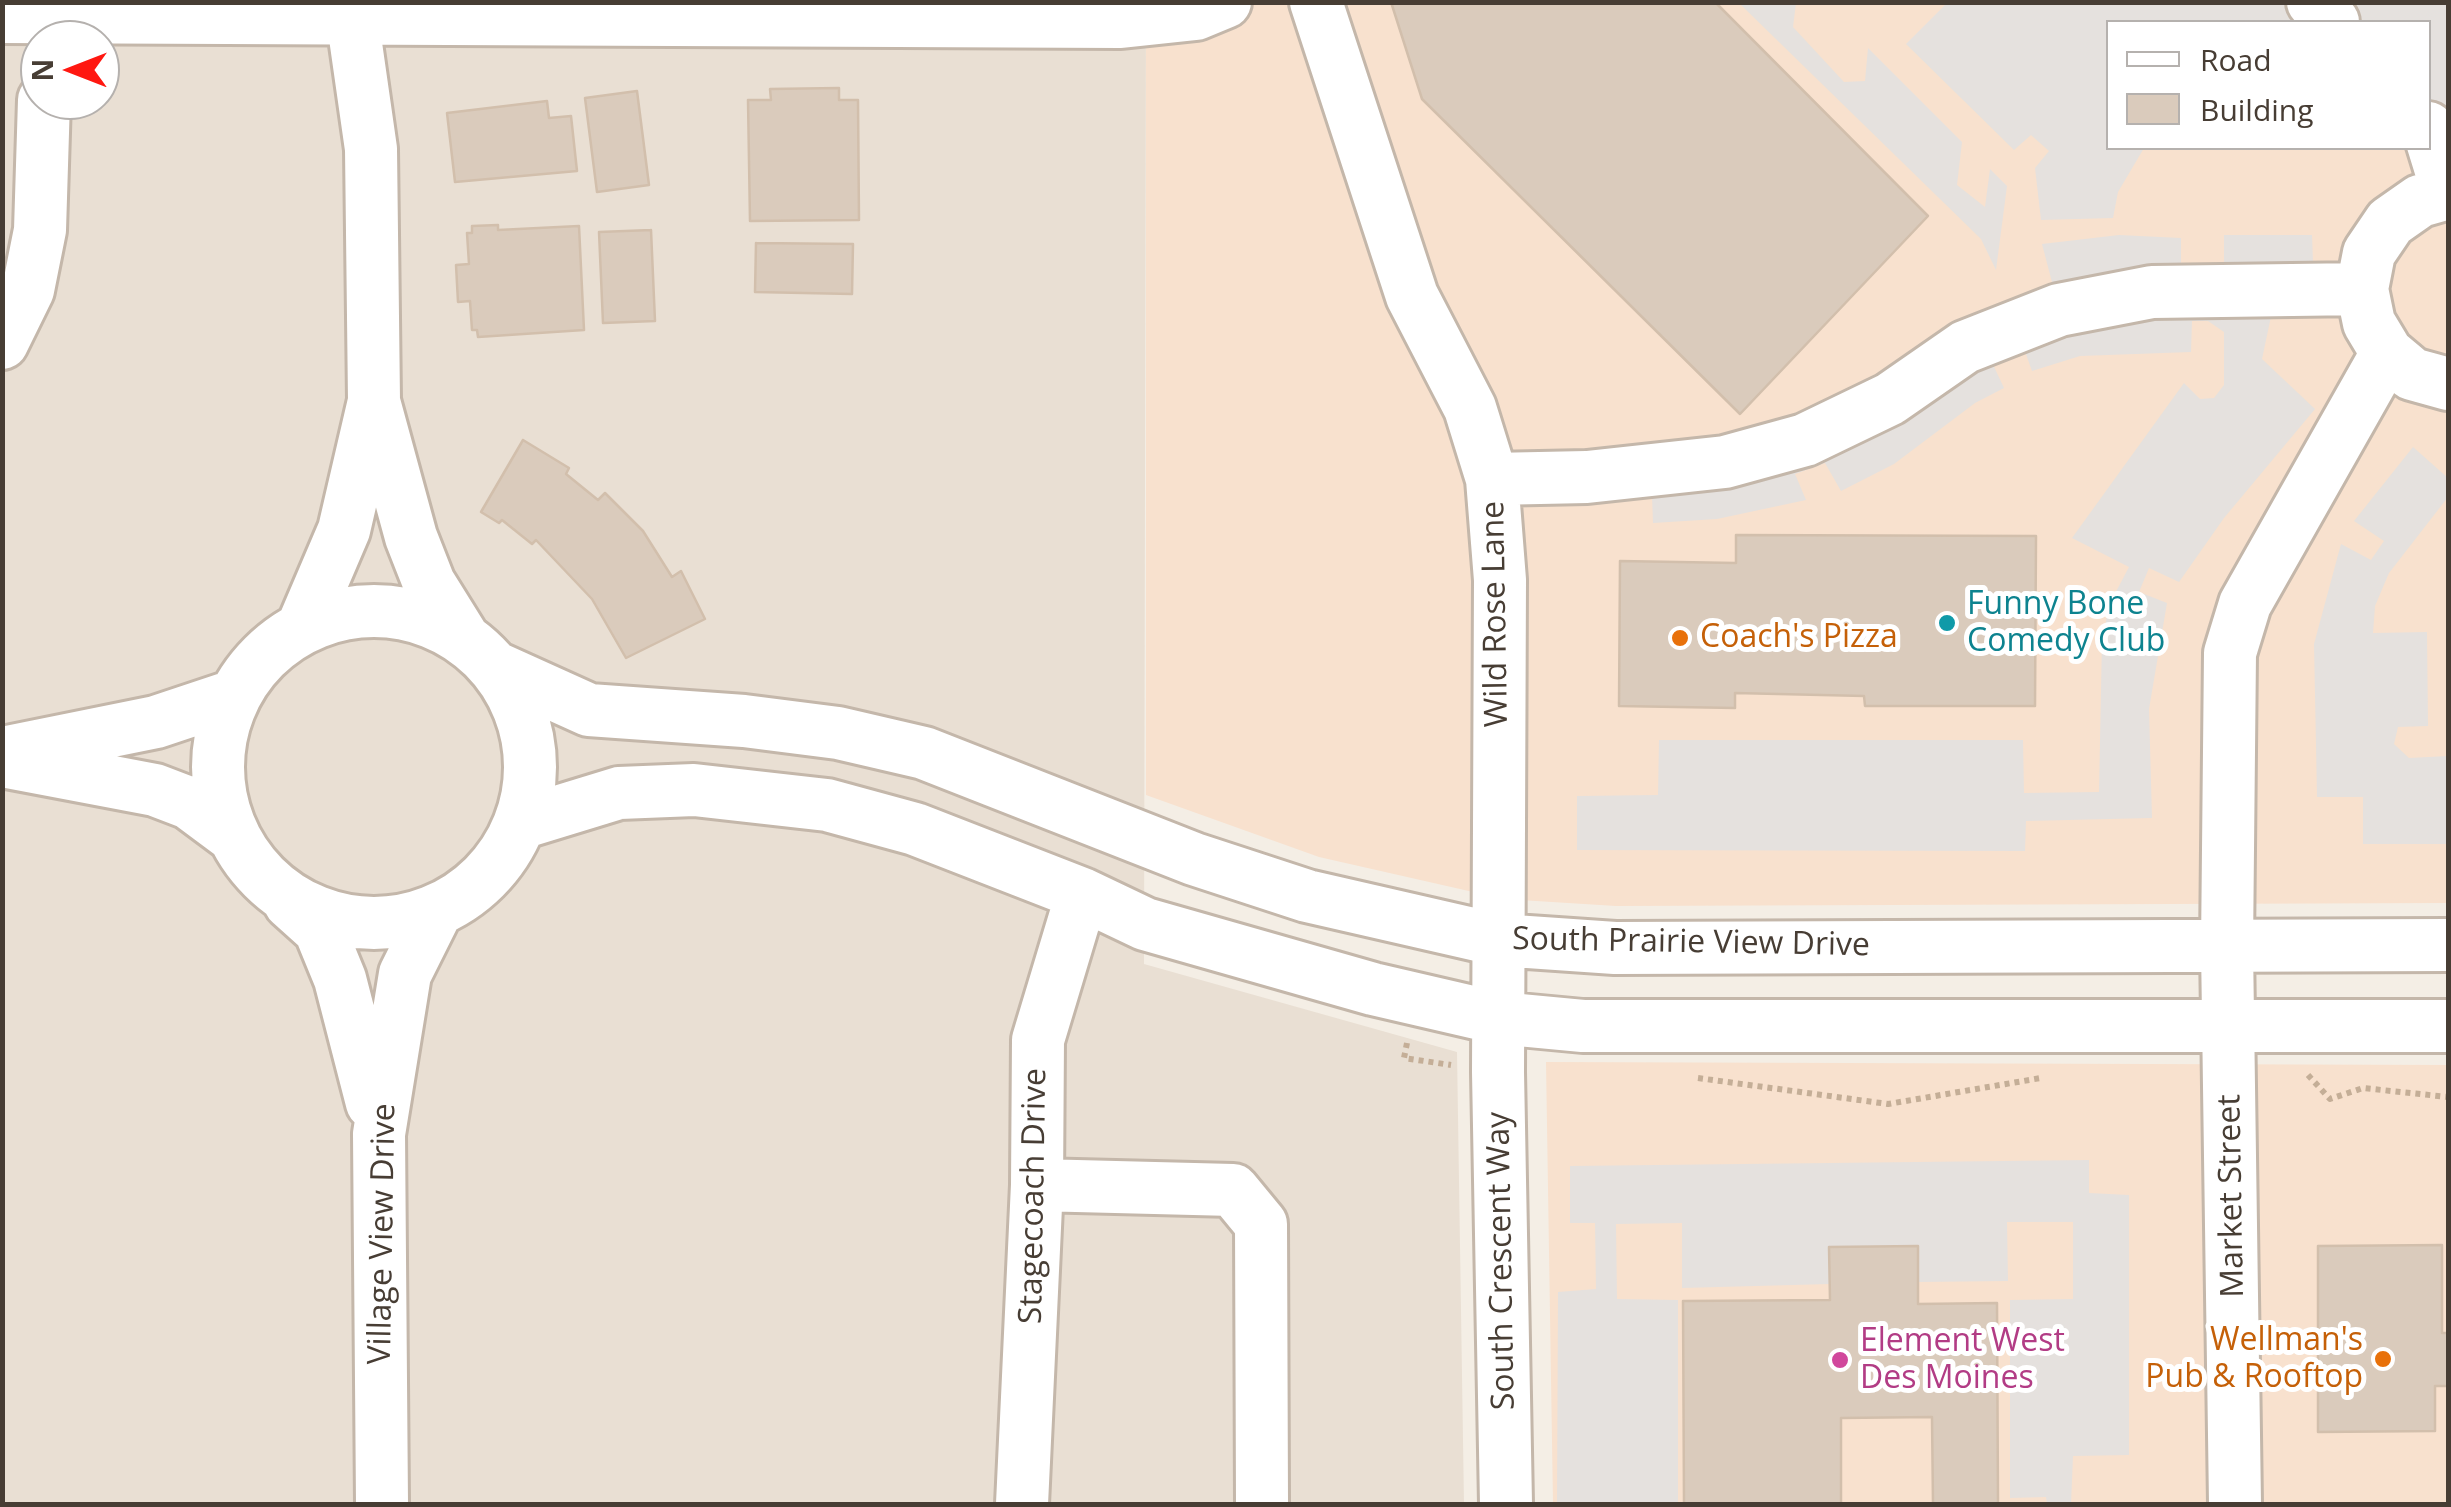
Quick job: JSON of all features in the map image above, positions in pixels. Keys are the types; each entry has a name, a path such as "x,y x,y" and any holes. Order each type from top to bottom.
{"street":[{"path":"32,19 351,10 1121,22 1196,14 1225,2"},
{"name":"Wild Rose Lane","path":"1316,2 1412,296 1470,408 1492,479 1500,580 1498,1018"},
{"path":"2312,2 2331,20"},
{"path":"303,626 344,530 374,401 372,150 351,10"},
{"path":"2,343 28,290 40,230 43,120"},
{"path":"2431,138 2448,193 2420,201 2390,222 2370,253 2362,289 2369,324 2387,353 2412,374 2448,384"},
{"path":"1492,479 1587,476 1725,462 1804,440 1890,398 1965,346 2059,310 2152,292 2362,289"},
{"name":"Market Street","path":"2235,1504 2227,946 2230,653 2245,604 2387,353"},
{"path":"268,883 296,904 358,924 392,924 436,912 466,894 491,872 521,823 530,791 530,749 520,708 430,583 410,537 374,401"},
{"path":"232,835 219,788 219,742 234,696 255,664 303,626 351,611 390,610 430,620 479,652"},
{"name":"South Prairie View Drive","path":"479,652 589,710 744,720 838,733 924,753 1194,859 1307,896 1499,940 1615,948 2448,944"},
{"path":"2,753 156,722 234,696"},
{"path":"2,761 155,790 189,803 232,835 268,883 320,930 354,1028 379,1134"},
{"path":"521,823 619,793 694,790 827,805 914,829 1082,894 1145,924 1373,989 1498,1018 1583,1026 2448,1026"},
{"name":"Stagecoach Drive","path":"1022,1504 1037,1185 1038,1040 1082,894"},
{"name":"Village View Drive","path":"382,1504 379,1134 405,974 436,912"},
{"name":"South Crescent Way","path":"1498,1018 1506,1504"},
{"path":"1037,1185 1233,1190 1262,1224 1262,1504"}],"path":[{"path":"2308,1074 2330,1099 2364,1088 2448,1097"},
{"path":"1678,1078 1888,1104 2051,1076"}],"shaded area":[{"path":"3,3 1146,3 1144,964 1457,1052 1464,1504 3,1504"},
{"path":"1146,3 2448,3 2448,903 1616,906 1504,899 1319,857 1146,795"},
{"path":"1739,3 1796,3 1793,27 1844,82 1865,81 1868,48 1962,142 1957,185 1985,207 1990,169 2007,186 1996,270 1981,239"},
{"path":"1947,3 2448,3 2448,111 2431,112 2431,20 2106,20 2106,150 2143,150 2118,192 2113,218 2041,220 2035,168 2049,151 2031,135 2014,150 1906,44"},
{"path":"2119,235 2181,238 2181,267 2224,267 2224,235 2312,235 2314,291 2276,293 2262,359 2315,409 2224,518 2179,582 2149,568 2139,592 2167,603 2149,709 2152,818 2026,821 2025,851 1577,850 1577,796 1658,795 1659,740 2023,740 2024,793 2099,792 2102,640 2110,603 2129,567 2072,538 2184,383 2200,399 2214,398 2224,385 2224,332 2208,321 2192,321 2191,352 2080,356 2032,371 2022,343 1989,356 2004,388 1975,403 1894,464 1841,491 1825,463 1795,474 1806,500 1717,519 1653,523 1651,470 1725,462 2059,309 2042,244"},
{"path":"2413,447 2448,478 2448,497 2389,573 2375,606 2373,633 2427,632 2428,726 2398,727 2394,744 2409,758 2448,756 2448,844 2363,844 2363,797 2317,797 2314,644 2341,544 2371,560 2384,541 2354,521"},
{"path":"1546,1062 2448,1065 2448,1504 1553,1504"},
{"path":"2089,1160 2089,1193 2129,1195 2129,1455 2073,1456 2071,1504 2047,1504 2046,1497 2010,1498 2010,1300 2073,1299 2073,1222 2007,1222 2008,1281 1918,1282 1918,1246 1830,1247 1830,1284 1682,1288 1682,1223 1616,1224 1617,1299 1678,1300 1678,1504 1557,1504 1558,1292 1596,1289 1595,1223 1570,1223 1570,1166"}],"building":[{"path":"1391,2 1715,2 1928,216 1740,414 1422,99"},
{"path":"839,88 839,100 858,100 859,220 750,221 748,100 771,100 770,89"},
{"path":"637,91 649,185 597,192 585,98"},
{"path":"547,101 549,118 571,116 577,171 455,182 447,113"},
{"path":"498,225 498,230 579,226 584,330 478,337 477,330 472,330 470,301 458,302 456,265 469,264 467,233 472,233 472,226"},
{"path":"651,230 655,321 603,323 599,232"},
{"path":"756,243 853,244 852,294 755,292"},
{"path":"523,440 569,468 566,474 598,500 605,493 643,531 672,577 681,571 705,619 626,658 592,599 536,540 532,544 502,520 499,523 481,512"},
{"path":"1736,535 2036,536 2035,706 1865,706 1864,696 1735,693 1735,708 1619,706 1620,561 1736,563"},
{"name":"Wellman's Pub & Rooftop","path":"2442,1245 2442,1333 2448,1333 2448,1386 2435,1386 2435,1431 2318,1432 2318,1246"},
{"name":"Element West Des Moines","path":"1918,1246 1918,1304 1997,1303 1998,1504 1933,1504 1932,1417 1841,1418 1841,1504 1684,1504 1683,1301 1830,1300 1829,1247"}],"place":[{"name":"Funny Bone Comedy Club","path":"1947,623"},
{"name":"Coach's Pizza","path":"1680,638"},
{"name":"Wellman's Pub & Rooftop","path":"2383,1359"},
{"name":"Element West Des Moines","path":"1840,1360"}]}
